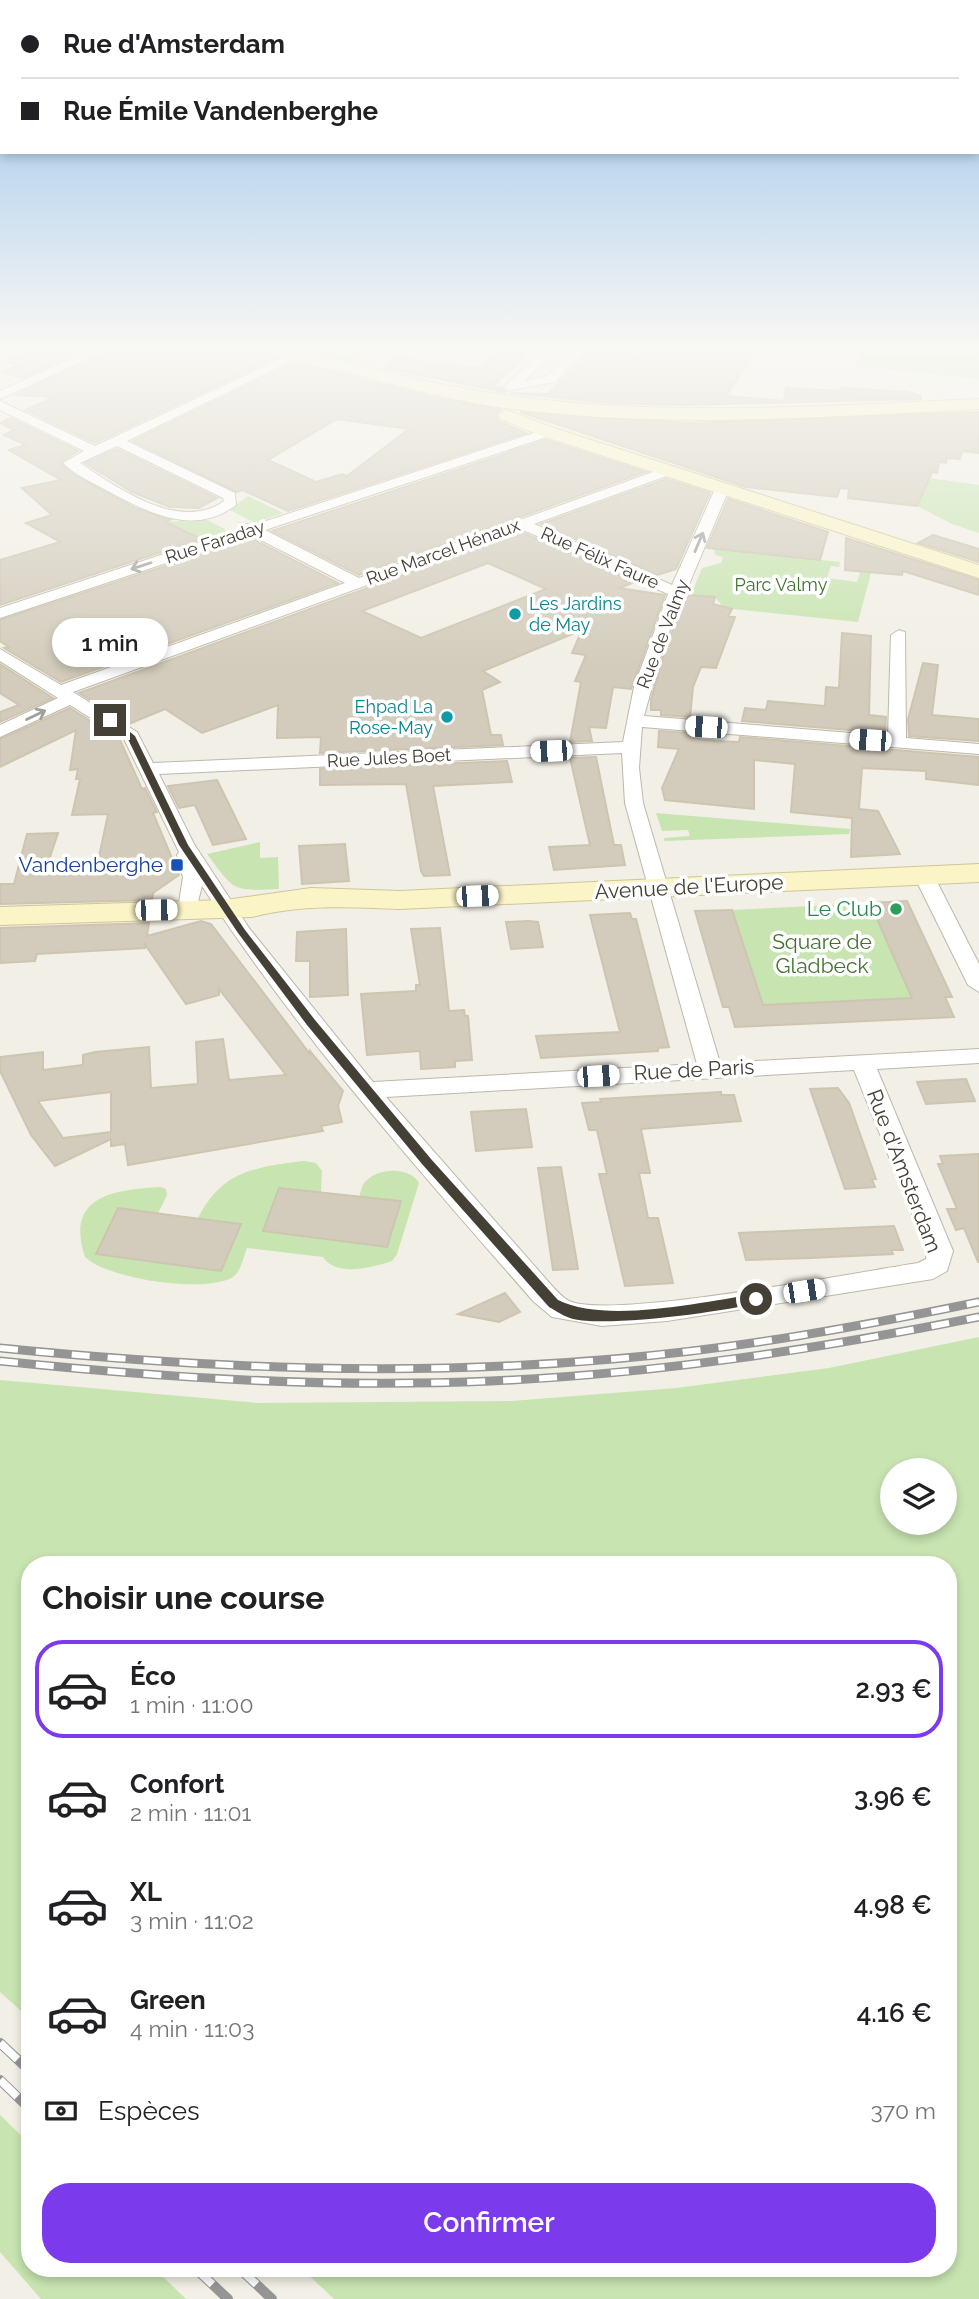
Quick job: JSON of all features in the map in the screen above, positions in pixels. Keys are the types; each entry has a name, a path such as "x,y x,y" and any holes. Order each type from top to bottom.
{"street":[{"path":"91,454 70,463 170,515 216,512 357,583"},
{"path":"145,454 230,496 231,502 216,512"},
{"name":"Rue Faraday","path":"0,612 482,454"},
{"path":"617,454 979,572"},
{"name":"Rue Marcel Hénaux","path":"0,732 66,695 219,634 667,471"},
{"name":"Rue de Valmy","path":"710,1069 632,794 628,768 639,689 722,489"},
{"name":"Rue Félix Faure","path":"522,524 678,593"},
{"path":"897,742 899,635"},
{"path":"0,654 125,731 148,769 184,845 249,942 367,1090"},
{"path":"636,721 979,749"},
{"name":"Rue Jules Boet","path":"148,769 631,747"},
{"path":"184,845 193,877 188,909"},
{"name":"Avenue de l'Europe","path":"0,916 228,908 332,910 400,900 979,873"},
{"path":"924,876 979,985"},
{"name":"Rue de Paris","path":"367,1090 979,1056"},
{"name":"Rue d'Amsterdam","path":"367,1090 553,1304 574,1314 632,1315 704,1307 924,1272 938,1264 940,1251 862,1062"}],"green space":[{"path":"929,478 979,485 979,533 952,524 917,506"},
{"path":"248,496 283,513 255,523 230,510"},
{"path":"205,519 225,529 225,532 202,540 167,522"},
{"name":"Parc Valmy","path":"714,549 840,562 839,567 831,566 827,578 857,582 860,572 871,573 858,622 724,608 715,597 691,595 702,568 721,563 723,557 715,555"},
{"path":"656,813 850,829 849,834 664,841 664,838 690,836 688,830 662,831"},
{"path":"260,842 260,858 278,857 279,889 251,890 235,886 207,854"},
{"name":"Square de Gladbeck","path":"870,903 912,998 763,1005 732,910"},
{"path":"304,1161 316,1163 322,1171 321,1193 279,1188 263,1231 387,1247 359,1197 364,1184 372,1176 387,1171 402,1172 409,1174 419,1183 397,1254 392,1261 364,1268 345,1269 336,1267 323,1257 247,1248 240,1268 233,1277 220,1282 180,1284 157,1282 114,1272 85,1257 81,1237 82,1221 97,1200 110,1194 160,1187 166,1189 167,1195 158,1213 118,1208 96,1254 221,1271 240,1224 198,1218 207,1202 229,1181 242,1174 255,1169"},
{"path":"979,1337 979,2299 334,2299 311,2277 957,2277 957,1556 21,1556 21,2011 0,1992 0,1380 258,1403 512,1401 676,1388 829,1368"},
{"path":"0,2115 21,2135 21,2276 0,2252"},
{"path":"22,2277 163,2277 186,2299 41,2299"}],"building":[{"path":"16,454 73,454 60,463 76,476 135,508 170,520 166,522 201,539 0,605 0,560 60,542 26,523 52,515 22,488 61,480"},
{"path":"105,454 128,454 217,498 199,508 170,507 132,492 85,463"},
{"path":"160,454 278,454 268,460 316,482 342,474 347,476 376,454 461,454 288,511 243,490 237,492"},
{"path":"503,454 590,454 645,472 359,575 272,531"},
{"path":"647,454 961,454 960,459 947,458 946,463 939,462 937,473 932,472 917,506 848,498 849,489 840,488 837,497 746,487"},
{"path":"666,479 710,493 676,569 657,575 541,524"},
{"path":"728,499 828,532 820,560 707,548"},
{"path":"521,532 635,582 619,588 665,595 631,689 613,687 606,728 589,727 592,741 570,742 581,682 575,681 586,655 572,653 582,630 483,671 500,682 482,690 491,735 501,735 503,745 320,753 321,737 277,738 278,705 202,733 165,709 129,724 79,693","holes":["488,563 546,589 421,638 362,611"]},
{"path":"933,535 979,549 979,562 918,543"},
{"path":"251,538 338,583 61,682 4,648 9,647 0,641 0,620"},
{"path":"846,538 979,580 979,595 903,571 902,575 845,570"},
{"path":"688,595 715,597 713,604 732,609 728,617 735,617 716,668 701,667 693,687 690,717 661,715 661,710 651,710 651,700 666,645"},
{"path":"842,633 871,636 869,715 886,717 885,733 742,721 745,708 766,710 768,701 825,706 826,687 839,688"},
{"path":"923,663 938,665 932,715 979,719 979,741 909,736 908,719"},
{"path":"0,664 53,698 0,722 0,712 19,705 0,693"},
{"path":"70,708 120,740 142,789 145,788 157,812 153,813 179,875 153,893 152,900 0,904 0,884 14,884 27,834 58,833 44,875 96,871 108,814 72,815 80,779 76,779 78,769 70,770 76,730 0,767 0,739"},
{"path":"659,731 690,733 690,738 716,741 739,742 740,737 979,757 979,785 926,779 926,771 862,768 859,809 878,811 900,854 851,857 852,818 791,812 795,764 754,760 754,809 665,800 662,788 679,749 658,747"},
{"path":"596,757 614,845 621,845 625,865 554,870 549,847 590,845 570,758"},
{"path":"507,761 512,782 433,786 450,875 424,876 421,871 406,784 320,785 320,769"},
{"path":"217,780 246,839 213,845 195,805 179,808 168,786"},
{"path":"345,844 349,881 302,884 299,846"},
{"path":"907,901 952,997 945,997 954,1017 735,1027 729,1007 723,1007 695,911 732,910 763,1005 912,998 870,903"},
{"path":"630,913 632,919 636,919 669,1047 658,1048 658,1051 541,1058 536,1036 620,1032 590,915"},
{"path":"201,921 211,924 310,1054 310,1051 343,1091 338,1106 342,1122 321,1126 323,1131 128,1165 125,1144 111,1146 111,1139 55,1166 31,1135 0,1071 0,1057 43,1052 43,1070 83,1065 83,1055 95,1052 149,1047 151,1088 198,1084 196,1042 223,1039 229,1080 286,1075 219,989 219,995 186,1004 144,943 145,948 37,954 35,961 0,963 0,928 149,923 147,936","holes":["111,1092 111,1132 63,1138 38,1101"]},
{"path":"506,922 538,922 543,947 511,949"},
{"path":"440,928 449,1011 464,1010 465,1016 468,1016 472,1060 455,1061 455,1067 421,1069 420,1051 367,1055 361,994 416,991 416,985 420,985 411,929"},
{"path":"346,929 348,995 310,997 310,961 296,961 297,932"},
{"path":"966,1079 975,1101 926,1104 917,1082"},
{"path":"838,1088 849,1103 876,1179 872,1179 875,1187 845,1189 810,1089"},
{"path":"721,1092 721,1095 734,1095 741,1121 641,1129 650,1173 639,1173 648,1218 658,1218 673,1283 625,1286 599,1174 607,1174 597,1130 589,1130 582,1103 601,1102 600,1099"},
{"path":"526,1109 532,1147 476,1151 471,1112"},
{"path":"979,1154 978,1262 964,1228 956,1230 947,1209 957,1209 938,1164 943,1164 940,1156"},
{"path":"561,1167 578,1269 553,1270 538,1168"},
{"path":"279,1188 401,1201 387,1247 263,1231"},
{"path":"118,1208 241,1224 221,1271 96,1254"},
{"path":"894,1226 903,1250 891,1250 893,1254 811,1258 746,1260 739,1233"},
{"path":"505,1293 520,1312 499,1322 458,1314"}],"railway":[{"path":"0,1348 153,1361 306,1368 536,1365 659,1355 751,1343 979,1302"},
{"path":"0,1361 246,1380 368,1383 491,1381 675,1366 858,1340 979,1317"},
{"path":"0,2043 21,2063"},
{"path":"0,2080 21,2100"},
{"path":"205,2277 228,2299"},
{"path":"249,2277 272,2299"}],"place":[{"name":"Les Jardins de May","path":"515,614"},
{"name":"Ehpad La Rose-May","path":"447,717"},
{"name":"Vandenberghe","path":"177,865"},
{"name":"Le Club","path":"896,909"}],"route":[{"path":"110,720 131,736 184,845 241,931 311,1023 426,1161 553,1304 574,1314 602,1316 632,1315 756,1299"}]}
